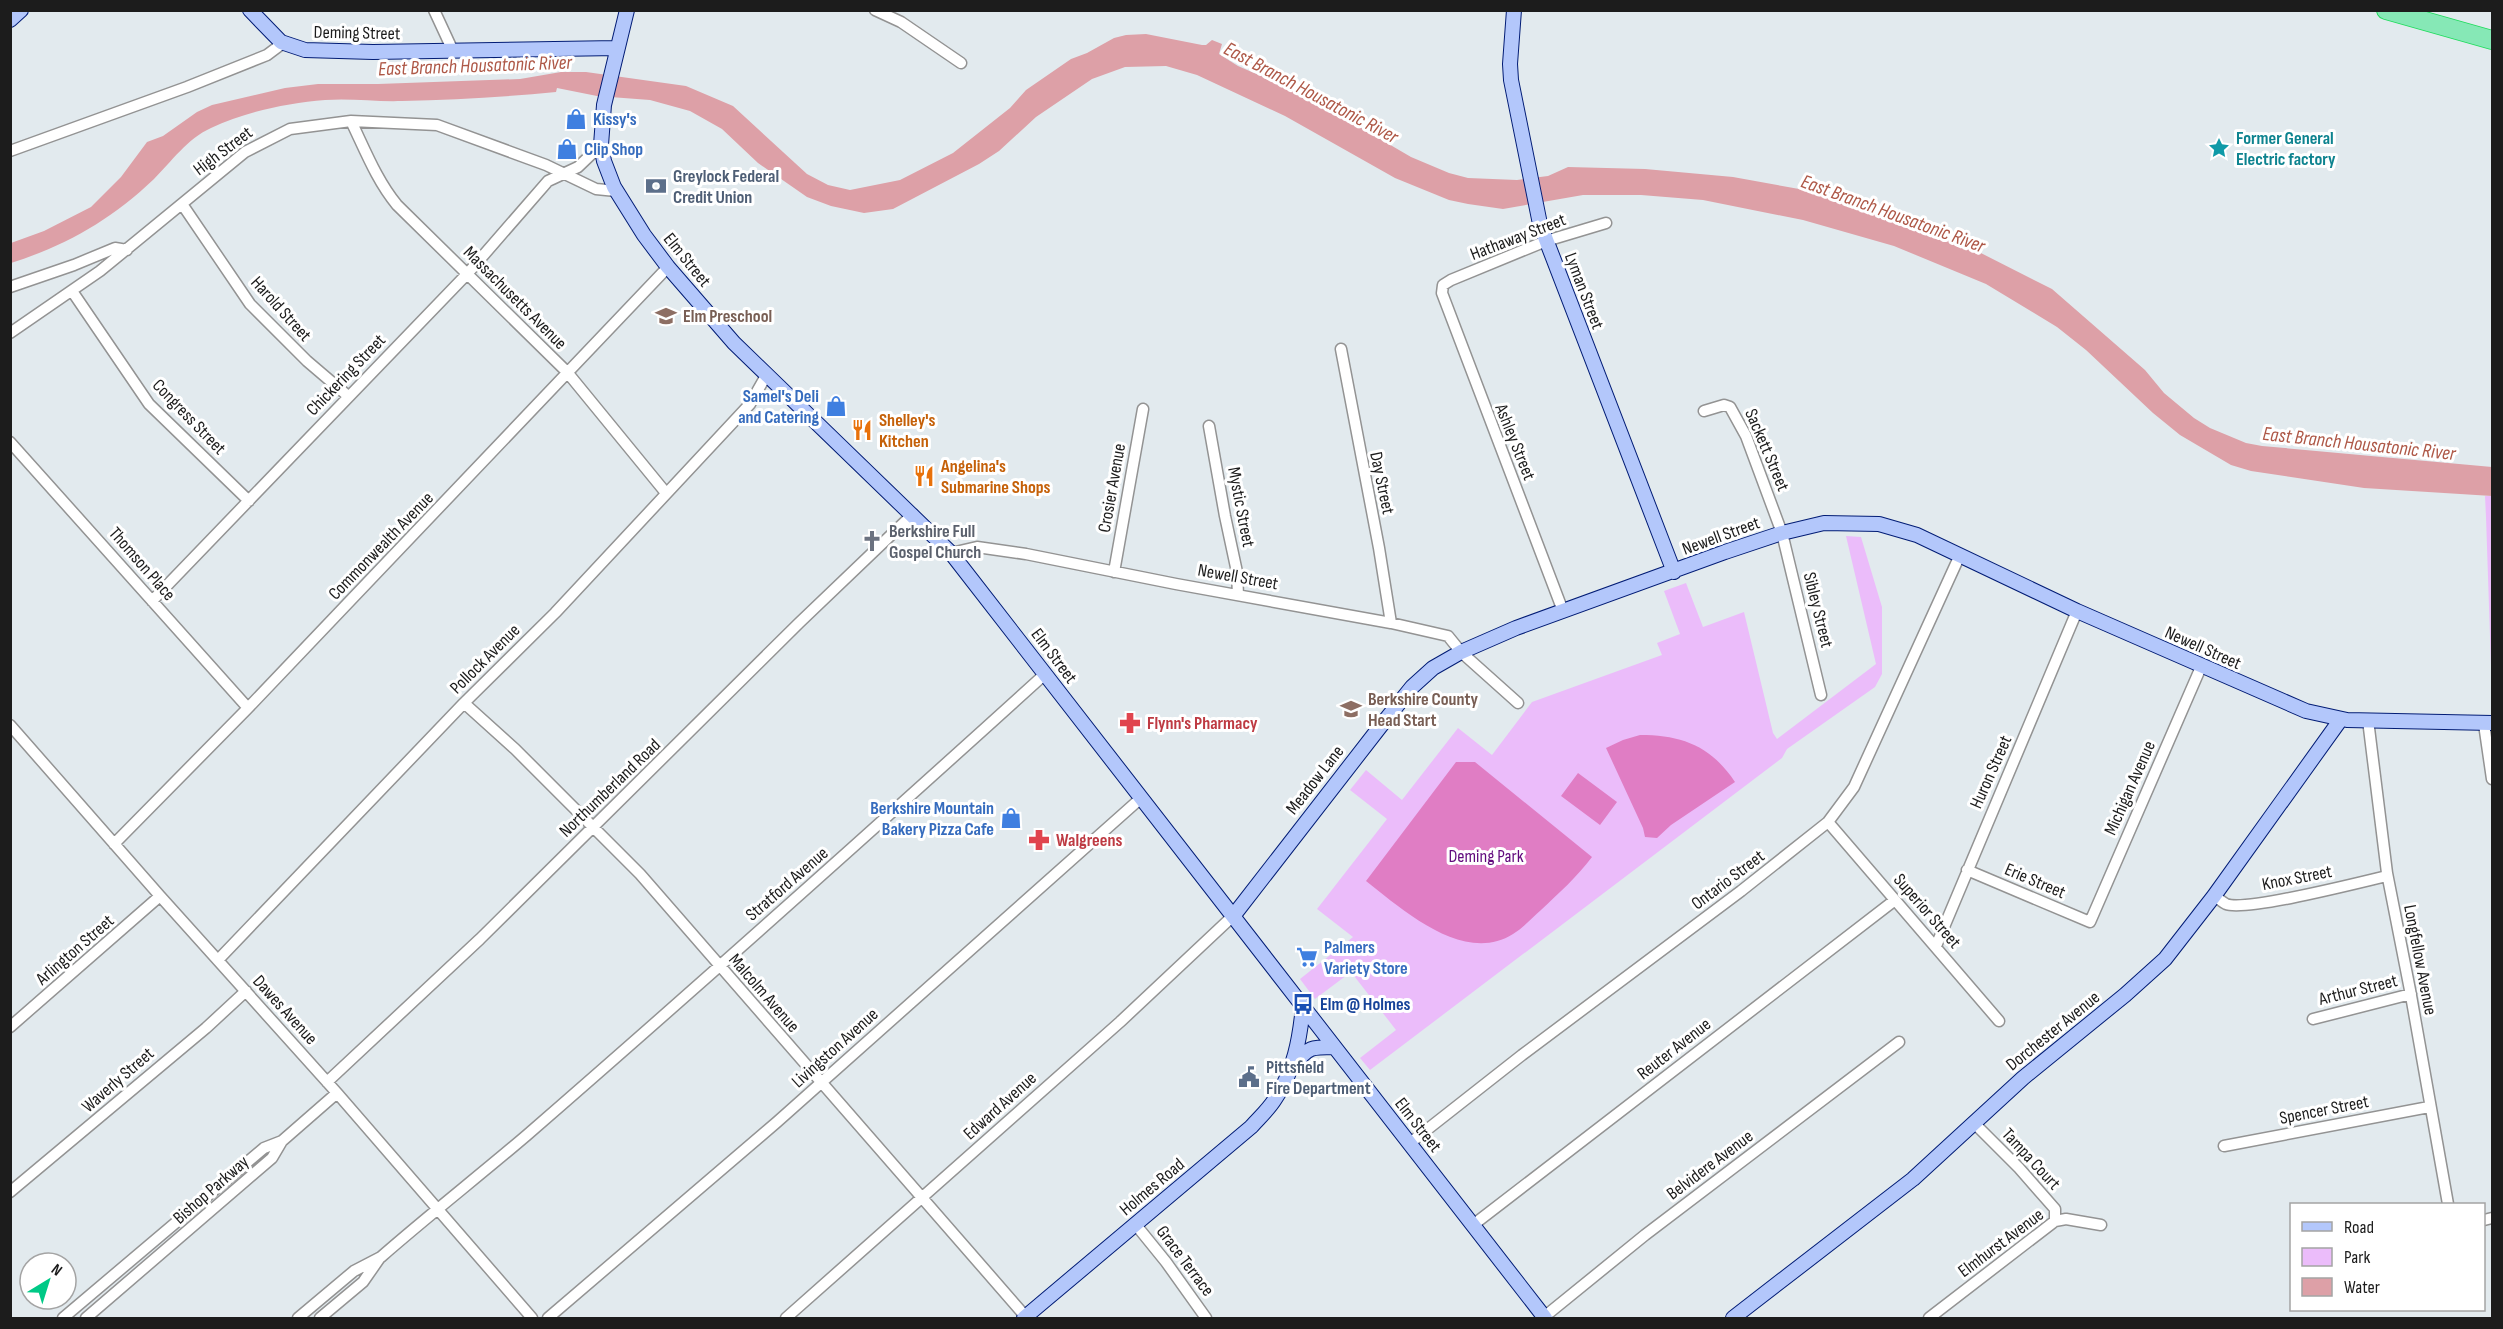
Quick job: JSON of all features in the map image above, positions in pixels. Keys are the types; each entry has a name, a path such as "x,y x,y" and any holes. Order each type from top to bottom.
{"highway":[{"path":"2386,10 2493,40"}],"street":[{"path":"10,20 21,10"},
{"path":"10,151 187,87 267,55 283,44 250,10"},
{"path":"434,10 453,51"},
{"name":"Elm Street","path":"627,10 604,105 601,145 616,191 644,235 668,267 734,343 914,514 951,553 1234,915 1333,1047 1544,1318"},
{"path":"875,10 901,21 961,63"},
{"name":"Lyman Street","path":"1514,10 1511,75 1535,207 1546,242 1674,572"},
{"name":"Deming Street","path":"283,44 317,51 618,48"},
{"name":"High Street","path":"10,333 127,250 245,152 278,133 303,126 351,121 436,125 564,173 596,189 616,191"},
{"name":"Massachusetts Avenue","path":"351,121 389,196 567,372 666,493"},
{"path":"564,173 580,165 601,145"},
{"name":"Chickering Street","path":"152,601 468,273 546,183 564,173"},
{"name":"Harold Street","path":"182,204 250,304 299,353 348,396"},
{"name":"Hathaway Street","path":"1444,284 1546,242 1606,223"},
{"path":"10,287 74,265 116,247 127,250"},
{"name":"Commonwealth Avenue","path":"114,844 248,708 668,267"},
{"name":"Ashley Street","path":"1444,284 1442,293 1445,303 1563,611"},
{"name":"Congress Street","path":"72,291 149,404 249,501"},
{"name":"Day Street","path":"1341,349 1391,623"},
{"name":"Pollock Avenue","path":"218,960 464,704 555,614 750,404 767,374"},
{"name":"Sackett Street","path":"1704,411 1724,405 1731,407 1735,412 1782,533"},
{"name":"Crosier Avenue","path":"1114,572 1143,409"},
{"name":"Mystic Street","path":"1209,426 1225,516 1238,572 1238,595"},
{"name":"Thomson Place","path":"10,442 248,708"},
{"name":"Northumberland Road","path":"327,1082 480,939 799,623 914,514"},
{"name":"Newell Street","path":"951,553 977,547 1026,554 1391,623 1448,636 1461,652 1563,611 1782,533 1824,523 1864,522 1899,529 1960,555 2201,667 2306,711 2341,719 2488,724"},
{"name":"Sibley Street","path":"1782,533 1821,695"},
{"name":"Ontario Street","path":"1410,1143 1828,822 1854,787 1960,555"},
{"name":"Huron Street","path":"1936,946 2077,611"},
{"path":"1461,652 1518,703"},
{"name":"Meadow Lane","path":"1234,915 1412,687 1432,668 1461,652"},
{"name":"Michigan Avenue","path":"2090,922 2201,667"},
{"name":"Stratford Avenue","path":"381,1257 526,1136 824,874 1045,674"},
{"name":"Malcolm Avenue","path":"464,704 514,749 640,874 923,1197 1025,1318"},
{"name":"Dorchester Avenue","path":"1733,1318 1912,1179 2023,1078 2126,995 2165,959 2214,896 2341,719"},
{"name":"Longfellow Avenue","path":"2368,720 2387,876 2411,994 2429,1107 2448,1203"},
{"path":"2488,724 2493,778"},
{"name":"Dawes Avenue","path":"10,725 337,1093 532,1318"},
{"name":"Livingston Avenue","path":"548,1318 821,1082 1141,798"},
{"name":"Superior Street","path":"1828,822 1999,1021"},
{"name":"Erie Street","path":"1967,870 2090,922"},
{"name":"Knox Street","path":"2214,896 2227,904 2257,903 2387,876"},
{"name":"Arlington Street","path":"10,1027 160,896"},
{"name":"Reuter Avenue","path":"1473,1225 1895,900"},
{"name":"Edward Avenue","path":"786,1318 1120,1022 1234,915"},
{"name":"Waverly Street","path":"10,1192 206,1028 246,991"},
{"name":"Arthur Street","path":"2313,1019 2411,994"},
{"name":"Holmes Road","path":"1025,1318 1251,1127 1275,1100 1290,1070 1302,1033 1303,1006"},
{"name":"Belvidere Avenue","path":"1544,1318 1645,1235 1899,1042"},
{"name":"Holmes Road","path":"1290,1070 1306,1050 1316,1047 1333,1047"},
{"name":"Bishop Parkway","path":"86,1318 272,1158 282,1141 337,1093"},
{"name":"Spencer Street","path":"2224,1146 2429,1107"},
{"name":"Tampa Court","path":"1973,1122 2019,1168 2055,1209 2055,1221"},
{"name":"Bishop Parkway","path":"63,1318 264,1148 282,1141"},
{"name":"Elmhurst Avenue","path":"1929,1318 2055,1221 2067,1219 2101,1225"},
{"name":"Grace Terrace","path":"1136,1225 1206,1318"},
{"path":"146,1248 156,1259"},
{"path":"298,1318 354,1271 381,1257"},
{"path":"320,1318 363,1282 381,1257"}],"green space":[{"path":"2485,496 2492,496 2492,696 2486,517"},
{"name":"Deming Park","path":"1846,536 1861,537 1882,607 1882,674 1875,687 1787,749 1782,758 1370,1070 1360,1058 1396,1030 1351,972 1315,999 1300,979 1353,937 1317,909 1387,819 1350,790 1366,770 1402,800 1458,728 1492,755 1532,702 1662,655 1657,643 1680,634 1664,591 1686,583 1703,627 1744,612 1773,733 1777,739 1876,664"},
{"path":"1640,735 1669,737 1694,745 1716,759 1735,782 1671,825 1657,838 1645,837 1606,748"},
{"path":"1456,762 1475,762 1592,857 1568,885 1524,926 1513,934 1494,942 1475,943 1435,930 1416,919 1366,881"},
{"path":"1578,773 1617,802 1600,825 1561,796"}],"water":[{"path":"1146,34 1202,45 1212,40 1222,44 1219,54 1238,66 1303,94 1411,157 1449,173 1468,178 1517,180 1548,176 1568,167 1645,169 1733,177 1816,192 1859,206 1967,246 2052,289 2145,370 2164,393 2210,428 2246,443 2262,446 2492,467 2492,496 2364,488 2251,471 2231,465 2180,435 2086,350 2057,327 1986,284 1894,246 1803,220 1703,200 1641,195 1583,195 1503,209 1449,200 1395,178 1285,116 1197,75 1166,66 1125,67 1092,79 1036,117 999,151 979,164 893,209 864,213 831,206 807,197 758,163 722,129 690,111 650,100 597,96 557,88 556,92 479,98 393,101 335,100 296,103 238,117 202,133 187,144 138,194 105,219 51,248 11,263 11,243 44,231 91,207 121,177 147,142 163,136 197,112 212,105 285,88 318,84 520,79 561,72 586,72 686,86 733,106 807,174 828,185 850,190 900,180 953,153 1010,108 1026,90 1071,59 1114,38"}],"place":[{"name":"Kissy's","path":"576,119"},
{"name":"Former General Electric factory","path":"2219,148"},
{"name":"Clip Shop","path":"567,149"},
{"name":"Greylock Federal Credit Union","path":"656,186"},
{"name":"Elm Preschool","path":"666,316"},
{"name":"Samel's Deli and Catering","path":"836,406"},
{"name":"Shelley's Kitchen","path":"862,430"},
{"name":"Angelina's Submarine Shops","path":"924,476"},
{"name":"Berkshire Full Gospel Church","path":"872,541"},
{"name":"Berkshire County Head Start","path":"1351,709"},
{"name":"Flynn's Pharmacy","path":"1130,723"},
{"name":"Berkshire Mountain Bakery Pizza Cafe","path":"1011,818"},
{"name":"Walgreens","path":"1039,840"},
{"name":"Palmers Variety Store","path":"1307,957"},
{"name":"Elm @ Holmes","path":"1303,1004"},
{"name":"Pittsfield Fire Department","path":"1249,1077"}],"water label":[{"name":"East Branch Housatonic River","path":"475,66"},
{"name":"East Branch Housatonic River","path":"1311,93"},
{"name":"East Branch Housatonic River","path":"1893,214"},
{"name":"East Branch Housatonic River","path":"2359,444"}]}
